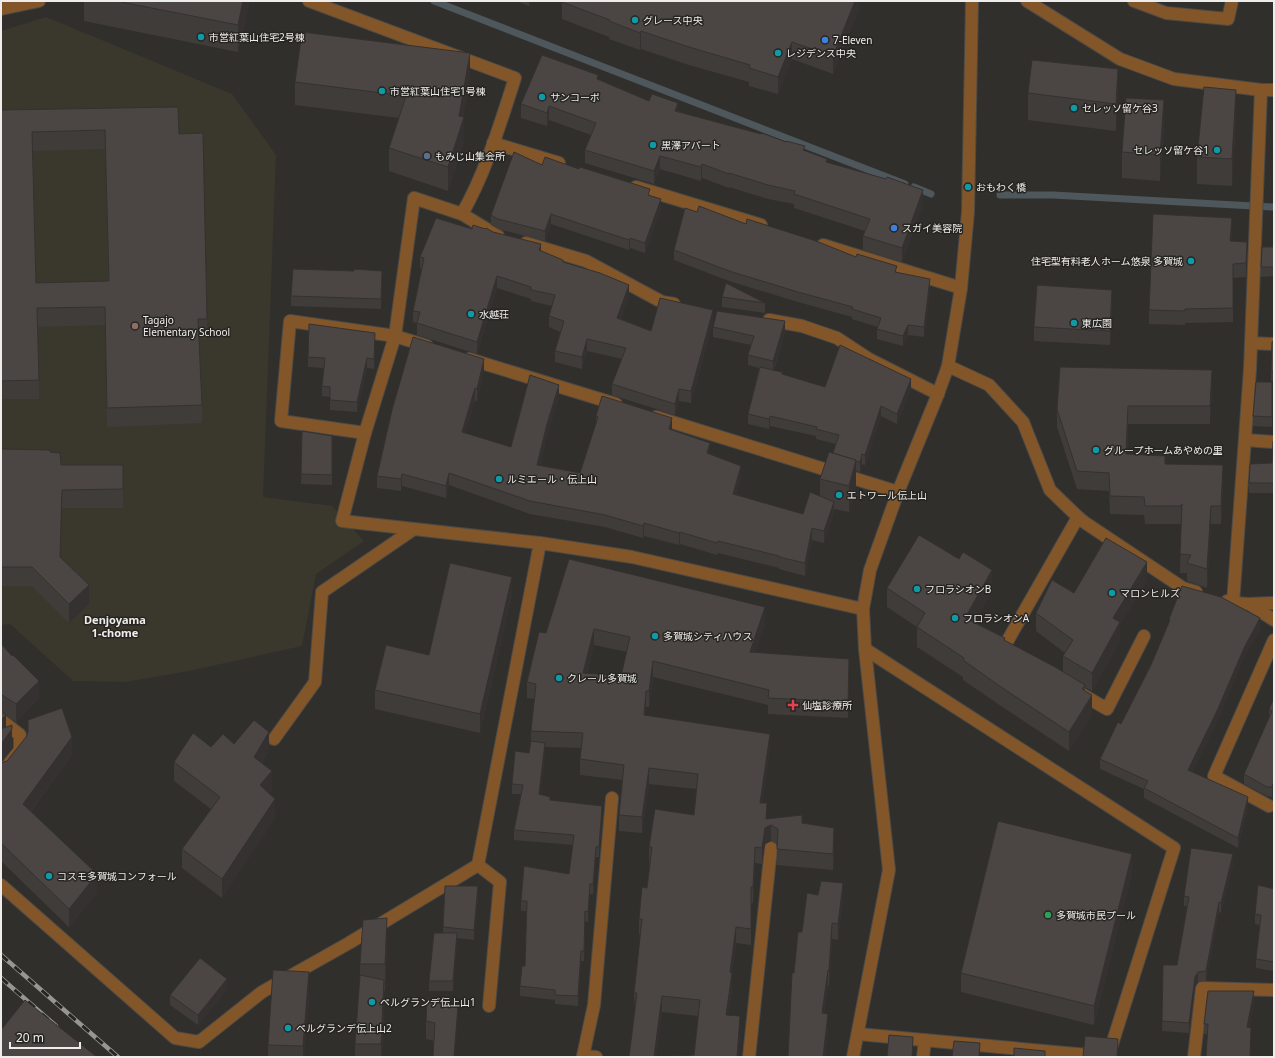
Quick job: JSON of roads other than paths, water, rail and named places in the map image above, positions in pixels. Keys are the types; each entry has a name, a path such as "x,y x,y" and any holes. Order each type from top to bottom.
{"street":[{"path":"1,9 39,1"},
{"path":"853,1057 889,870 865,649 863,608 870,570 898,492 948,366 961,288 968,212 972,1"},
{"path":"1027,1 1120,59 1174,79 1261,90 1274,90"},
{"path":"1134,1 1166,13 1228,19 1232,1"},
{"path":"314,2 516,78 493,143 470,200 462,214"},
{"path":"1233,603 1251,343 1261,90"},
{"path":"493,143 567,166"},
{"path":"627,184 768,228"},
{"path":"684,307 662,302 586,261 496,236 462,214 414,198 395,336 365,433 342,521 540,544 632,558 863,608"},
{"path":"813,242 961,288"},
{"path":"757,319 802,326 837,338 869,359 938,394"},
{"path":"365,433 281,421 290,321 395,336 440,350"},
{"path":"1251,343 1274,344"},
{"path":"456,355 623,407"},
{"path":"948,366 989,386 1023,422 1050,490 1078,517 1183,588 1204,595"},
{"path":"646,414 898,492"},
{"path":"1245,440 1274,442"},
{"path":"1023,659 1004,647 1078,517"},
{"path":"274,739 315,682 322,592 414,529"},
{"path":"1,885 174,1038 199,1042 262,992 350,943 478,865 540,544"},
{"path":"1219,599 1233,603 1274,603"},
{"path":"1249,604 1274,620"},
{"path":"1068,686 1107,709 1144,636"},
{"path":"1269,806 1214,776 1274,640"},
{"path":"858,1034 1055,1055 1108,1057 1174,848 865,649"},
{"path":"1,720 20,735 20,750 1,774"},
{"path":"596,1057 583,1057 594,1005 612,798"},
{"path":"749,1057 771,848"},
{"path":"478,865 500,882 489,1006"},
{"path":"1194,1057 1202,988 1274,990"},
{"path":"923,1057 925,1040"}],"waterway":[{"path":"434,1 905,184"},
{"path":"914,187 931,194"},
{"path":"1000,195 1053,195 1274,207"}],"railway":[{"path":"1,955 118,1057"},
{"path":"1,978 56,1026"}],"place":[{"name":"グレース中央","path":"635,20"},
{"name":"市営紅葉山住宅2号棟","path":"201,37"},
{"name":"7-Eleven","path":"825,40"},
{"name":"レジデンス中央","path":"778,53"},
{"name":"市営紅葉山住宅1号棟","path":"382,91"},
{"name":"サンコーポ","path":"542,97"},
{"name":"セレッソ留ケ谷3","path":"1074,108"},
{"name":"黒澤アパート","path":"653,145"},
{"name":"セレッソ留ケ谷1","path":"1217,150"},
{"name":"もみじ山集会所","path":"427,156"},
{"name":"おもわく橋","path":"968,187"},
{"name":"スガイ美容院","path":"894,228"},
{"name":"住宅型有料老人ホーム悠泉 多賀城","path":"1191,261"},
{"name":"水越荘","path":"471,314"},
{"name":"東広園","path":"1074,323"},
{"name":"Tagajo Elementary School","path":"135,326"},
{"name":"グループホームあやめの里","path":"1096,450"},
{"name":"ルミエール・伝上山","path":"499,479"},
{"name":"エトワール伝上山","path":"839,495"},
{"name":"フロラシオンB","path":"917,589"},
{"name":"マロンヒルズ","path":"1112,593"},
{"name":"フロラシオンA","path":"955,618"},
{"name":"多賀城シティハウス","path":"655,636"},
{"name":"クレール多賀城","path":"559,678"},
{"name":"仙塩診療所","path":"793,705"},
{"name":"コスモ多賀城コンフォール","path":"49,876"},
{"name":"多賀城市民プール","path":"1048,915"},
{"name":"ペルグランデ伝上山1","path":"372,1002"},
{"name":"ペルグランデ伝上山2","path":"288,1028"}],"district":[{"name":"Denjoyama 1-chome","path":"115,626"}]}
